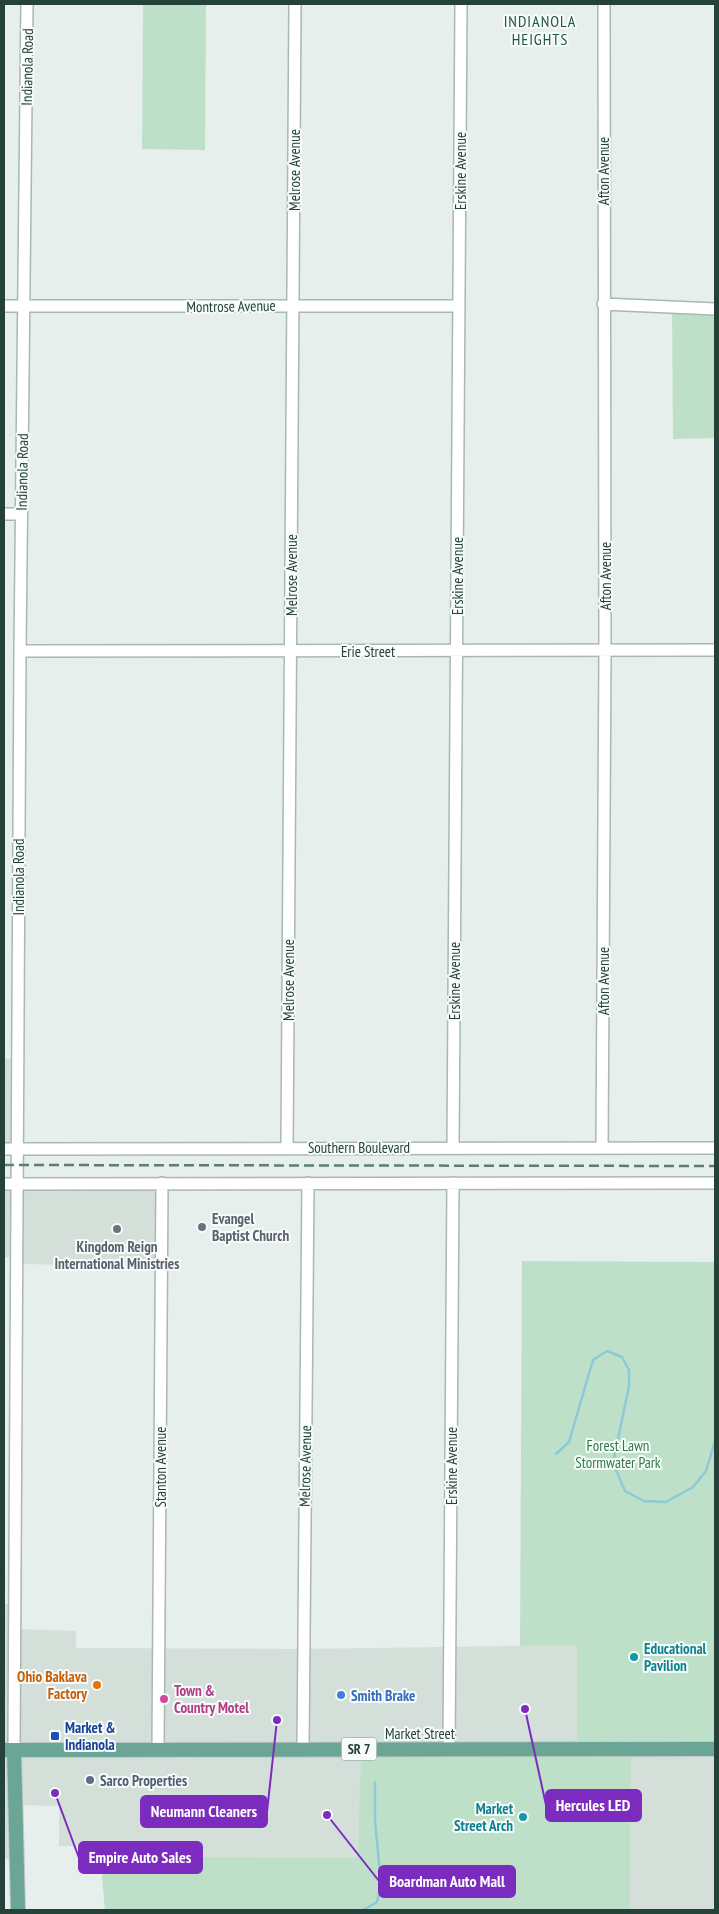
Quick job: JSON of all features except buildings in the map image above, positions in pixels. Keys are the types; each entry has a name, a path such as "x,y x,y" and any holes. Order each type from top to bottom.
{"main road":[{"name":"Market Street","path":"9,1750 715,1749"},
{"path":"9,1750 18,1910"}],"street":[{"name":"Indianola Road","path":"9,1750 27,4"},
{"name":"Melrose Avenue","path":"287,1147 296,4"},
{"name":"Erskine Avenue","path":"453,1148 461,4"},
{"name":"Afton Avenue","path":"602,1148 606,650 603,304 604,4"},
{"path":"603,304 715,309"},
{"name":"Montrose Avenue","path":"4,306 459,306"},
{"path":"4,514 22,514"},
{"name":"Erie Street","path":"20,651 715,650"},
{"name":"Southern Boulevard","path":"4,1149 287,1147 715,1148"},
{"name":"Stanton Avenue","path":"158,1750 162,1183"},
{"name":"Melrose Avenue","path":"303,1749 308,1183"},
{"name":"Erskine Avenue","path":"449,1749 454,1183"},
{"path":"4,1184 715,1183"}],"shaded area":[{"path":"4,1059 17,1059 16,1149 4,1149"},
{"path":"162,1183 161,1266 16,1264 16,1257 4,1257 4,1184"},
{"path":"4,1604 14,1604 14,1629 76,1631 76,1648 303,1649 577,1645 577,1749 361,1749 359,1858 100,1856 100,1846 59,1846 59,1806 17,1805 17,1860 4,1859"},
{"path":"631,1749 715,1749 715,1910 630,1910"}],"green space":[{"path":"143,4 206,4 205,150 142,149"},
{"path":"672,307 715,309 715,438 673,439"},
{"name":"Forest Lawn Stormwater Park","path":"522,1261 715,1262 715,1749 631,1749 630,1910 105,1910 100,1856 358,1858 361,1749 577,1749 577,1645 520,1646"}],"waterway":[{"path":"556,1454 569,1442 593,1360 607,1351 622,1357 629,1370 629,1386 613,1463 625,1491 644,1501 666,1502 693,1487 706,1471 715,1441"},
{"path":"363,1910 377,1902 381,1885 375,1820 375,1782"}],"railway":[{"path":"4,1165 715,1166"}],"place":[{"name":"Evangel Baptist Church","path":"202,1227"},
{"name":"Kingdom Reign International Ministries","path":"117,1229"},
{"name":"Educational Pavilion","path":"634,1657"},
{"name":"Ohio Baklava Factory","path":"97,1685"},
{"name":"Smith Brake","path":"341,1695"},
{"name":"Town & Country Motel","path":"164,1699"},
{"name":"Hercules LED","path":"525,1709"},
{"name":"Neumann Cleaners","path":"277,1720"},
{"name":"Market & Indianola","path":"55,1736"},
{"name":"Sarco Properties","path":"90,1780"},
{"name":"Empire Auto Sales","path":"55,1793"},
{"name":"Boardman Auto Mall","path":"327,1815"},
{"name":"Market Street Arch","path":"523,1817"}],"district":[{"name":"INDIANOLA HEIGHTS","path":"540,30"}]}
